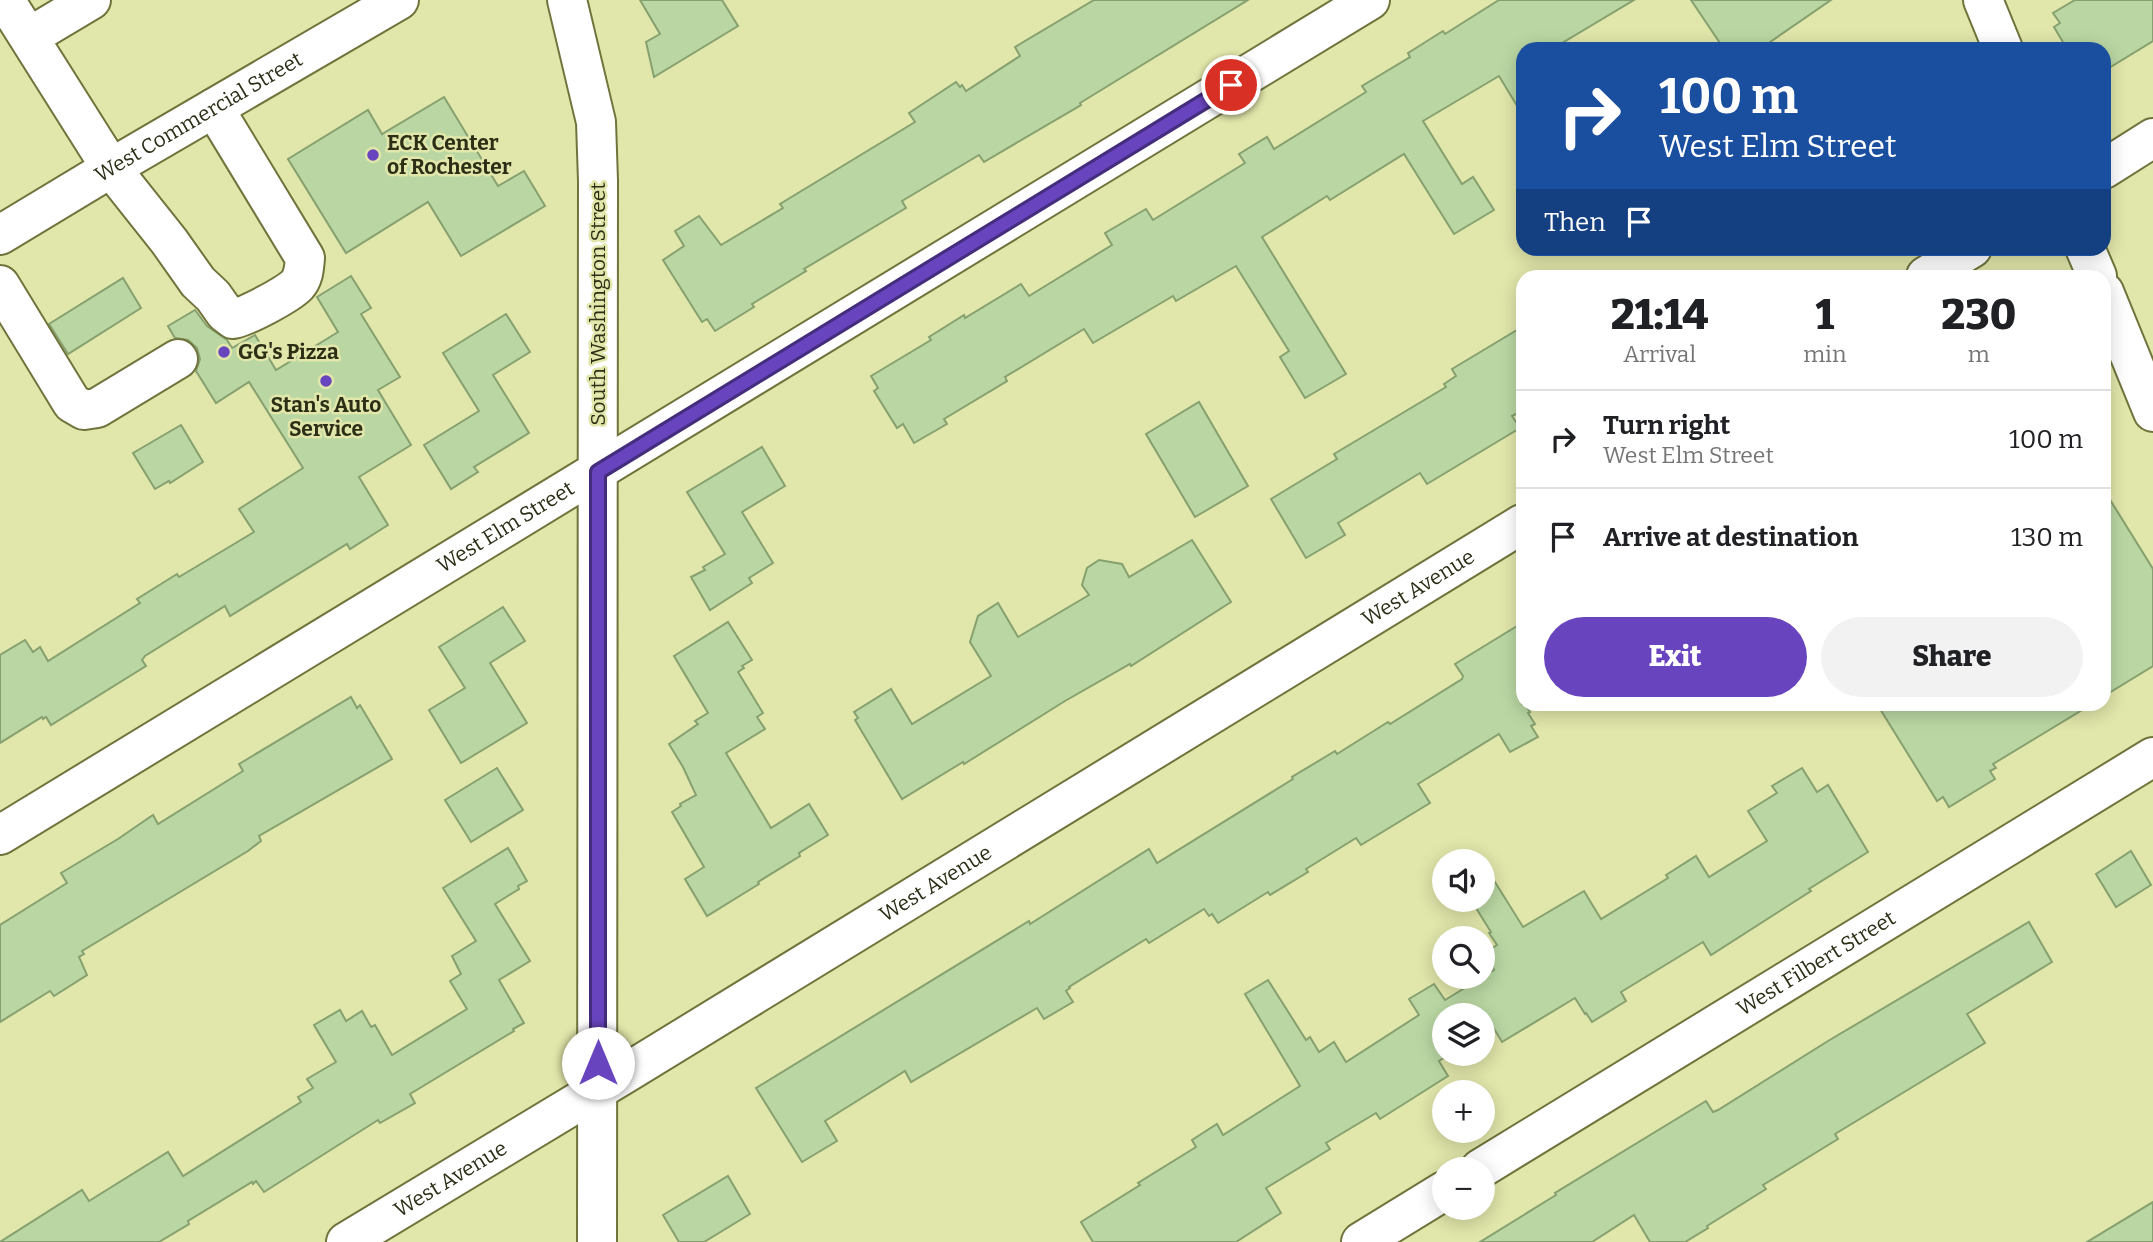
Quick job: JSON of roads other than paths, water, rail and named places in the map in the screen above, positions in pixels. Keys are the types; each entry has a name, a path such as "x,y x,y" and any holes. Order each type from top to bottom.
{"street":[{"path":"5,0 111,168 198,282 233,319 245,316 297,285 304,274 305,258 214,108"},
{"path":"29,37 91,0"},
{"name":"West Commercial Street","path":"0,235 399,0"},
{"name":"South Washington Street","path":"567,0 596,122 597,1242"},
{"name":"West Elm Street","path":"0,835 1370,0"},
{"path":"1983,0 2000,42"},
{"path":"2111,165 2153,138"},
{"path":"1936,270 1959,256"},
{"path":"0,285 72,403 84,410 97,408 178,359"},
{"path":"2111,309 2153,412"},
{"name":"West Avenue","path":"346,1242 1516,528"},
{"name":"West Filbert Street","path":"1495,1160 2153,757"},
{"path":"1361,1242 1432,1198"}],"place":[{"name":"ECK Center of Rochester","path":"373,155"},
{"name":"GG's Pizza","path":"224,352"},
{"name":"Stan's Auto Service","path":"326,381"}]}
